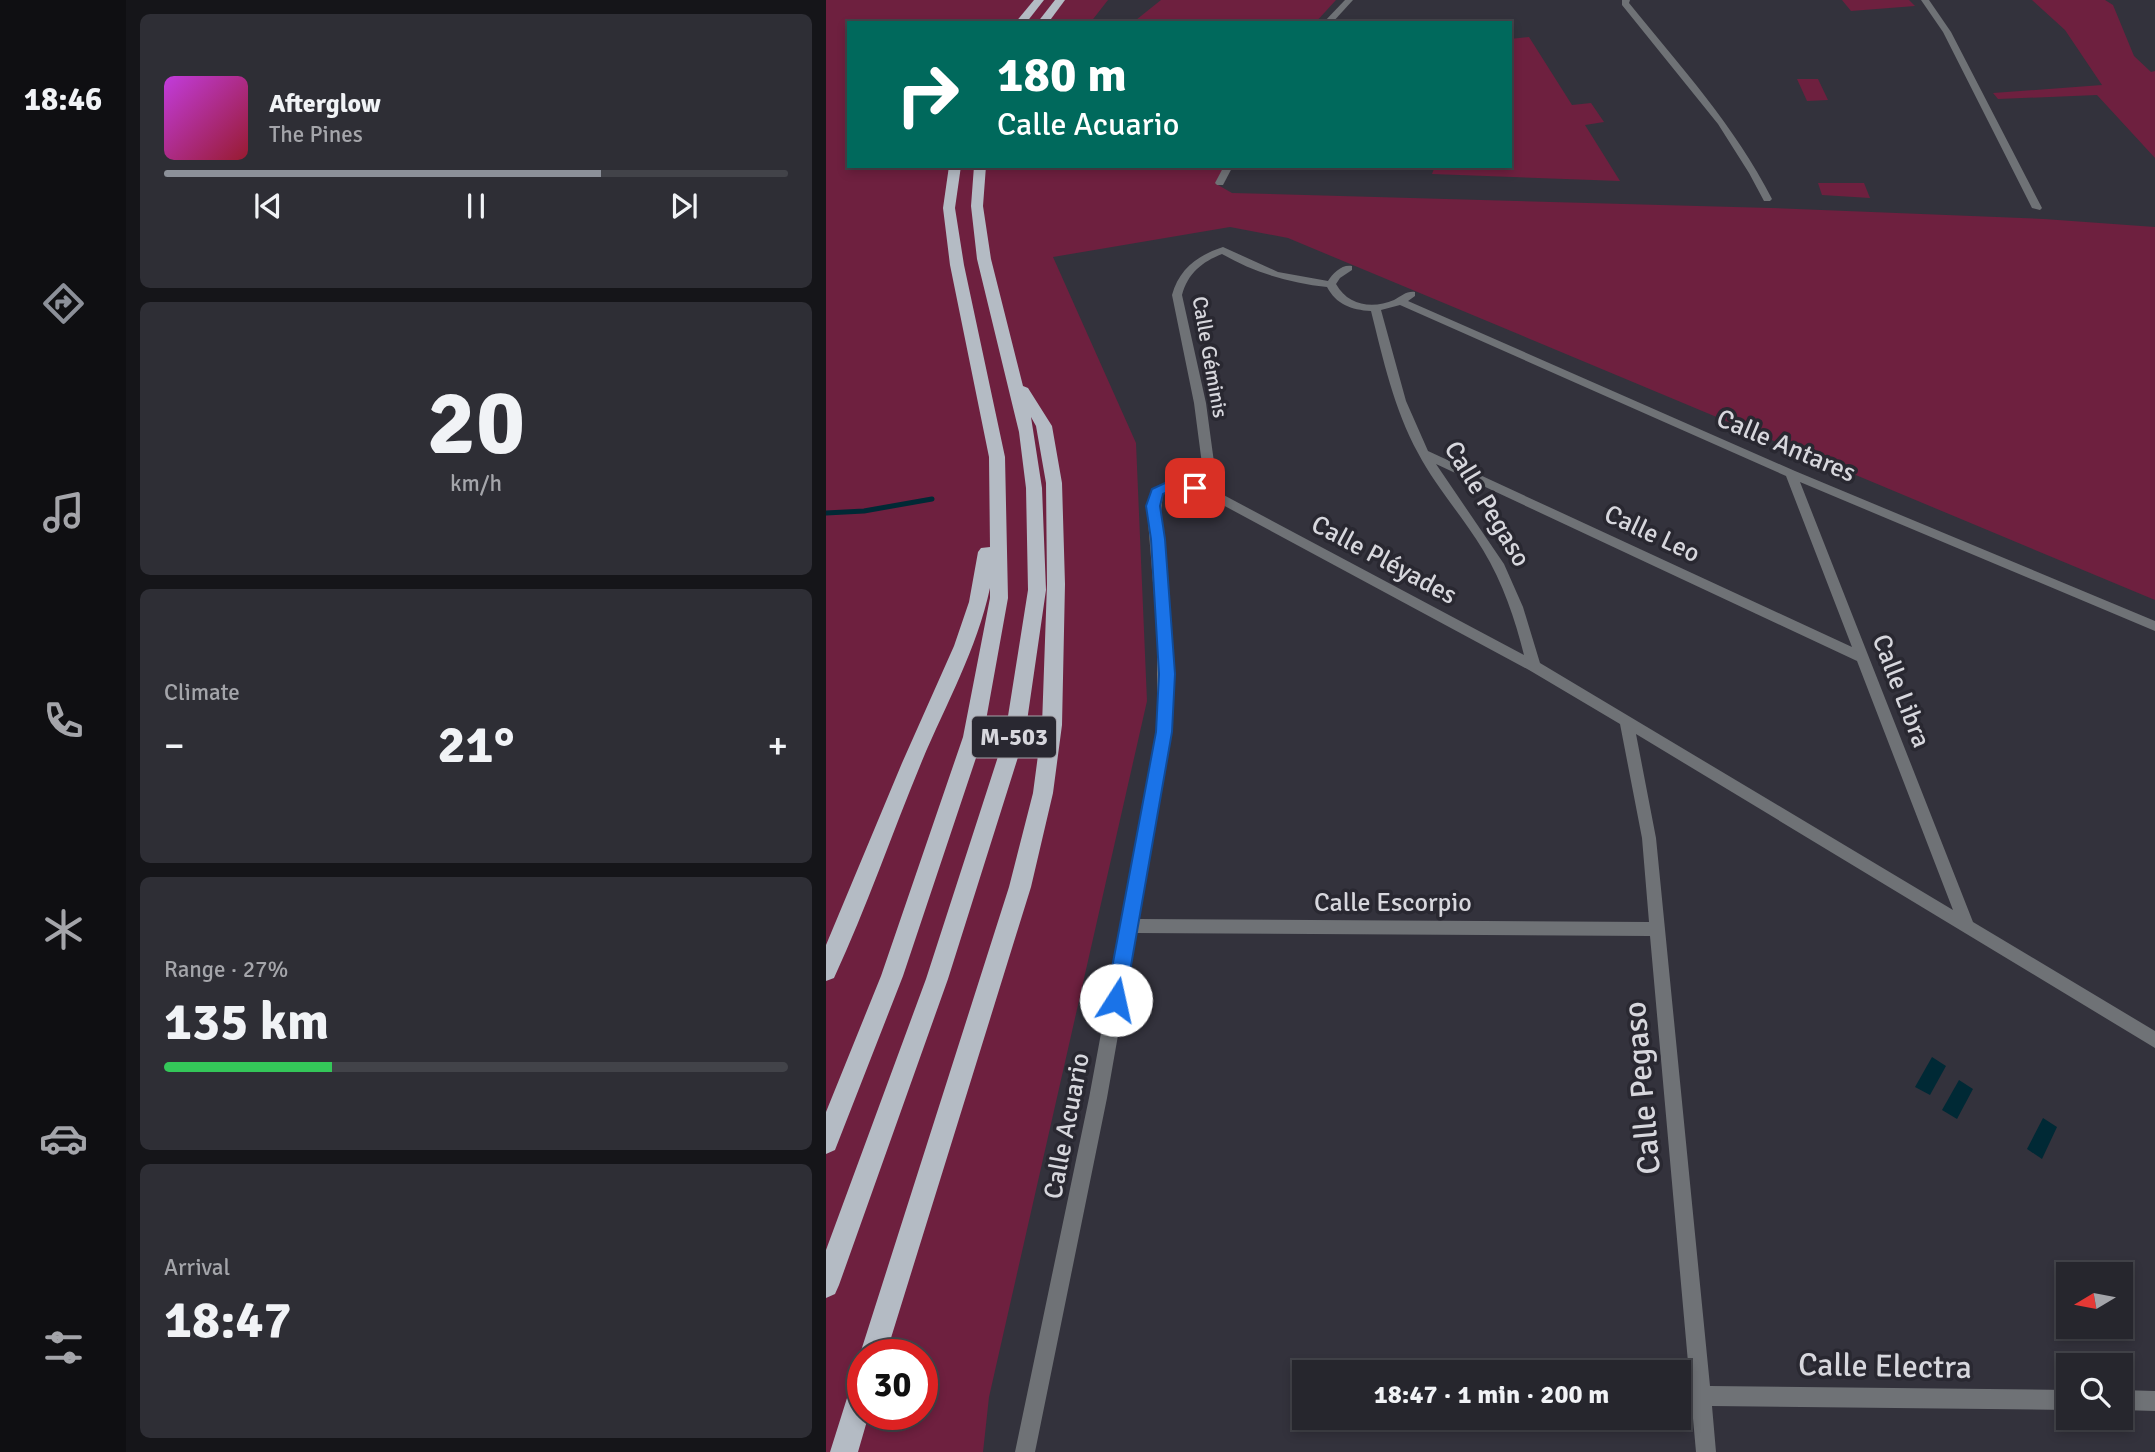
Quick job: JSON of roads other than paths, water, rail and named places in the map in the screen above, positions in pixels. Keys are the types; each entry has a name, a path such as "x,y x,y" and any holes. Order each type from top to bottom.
{"highway":[{"path":"1022,21 1039,0"},
{"path":"1044,21 1060,0"},
{"name":"M-503","path":"826,1142 892,976 972,737 999,598 997,457 981,369 957,265 949,208 955,168"},
{"name":"M-503","path":"826,1284 937,979 1015,735 1037,590 1034,488 1027,432 984,259 976,206 980,168"},
{"name":"M-503","path":"878,1339 1020,887 1043,793 1052,712 1056,584 1054,483 1044,426 1016,381"},
{"name":"M-503","path":"826,971 924,732 967,643 984,589 997,457"},
{"path":"844,1452 851,1430"}],"street":[{"path":"1329,21 1349,0"},
{"path":"1626,0 1625,3 1730,134 1767,199"},
{"path":"1925,0 1947,32 2038,208"},
{"path":"1220,183 1228,168"},
{"name":"Calle Géminis","path":"1212,494 1199,403 1177,295 1179,281 1195,264 1223,250 1244,264 1275,276 1331,284"},
{"path":"1331,284 1336,276 1348,268"},
{"name":"Calle Antares","path":"1331,284 1334,293 1344,302 1375,308 1407,298 1791,474 2155,626"},
{"name":"Calle Pegaso","path":"1375,308 1391,371 1424,453 1491,553 1522,621 1534,666"},
{"name":"Calle Leo","path":"1424,453 1861,657"},
{"name":"Calle Libra","path":"1791,474 1967,926"},
{"name":"Calle Acuario","path":"1025,1452 1098,1098 1164,732 1167,674 1158,539 1153,506 1157,492 1178,482 1212,494"},
{"name":"Calle Pléyades","path":"1212,494 1534,666"},
{"path":"1534,666 2155,1040"},
{"name":"Calle Pegaso","path":"1626,721 1649,838 1706,1452"},
{"name":"Calle Escorpio","path":"1129,926 1657,929"},
{"name":"Calle Electra","path":"1701,1396 2056,1400"},
{"path":"2133,1400 2155,1401"}],"water":[{"path":"1932,1057 1946,1066 1930,1095 1915,1087"},
{"path":"1959,1080 1973,1089 1957,1119 1942,1110"},
{"path":"2043,1118 2057,1127 2042,1159 2027,1149"}],"waterway":[{"path":"826,513 864,511 932,499"}]}
